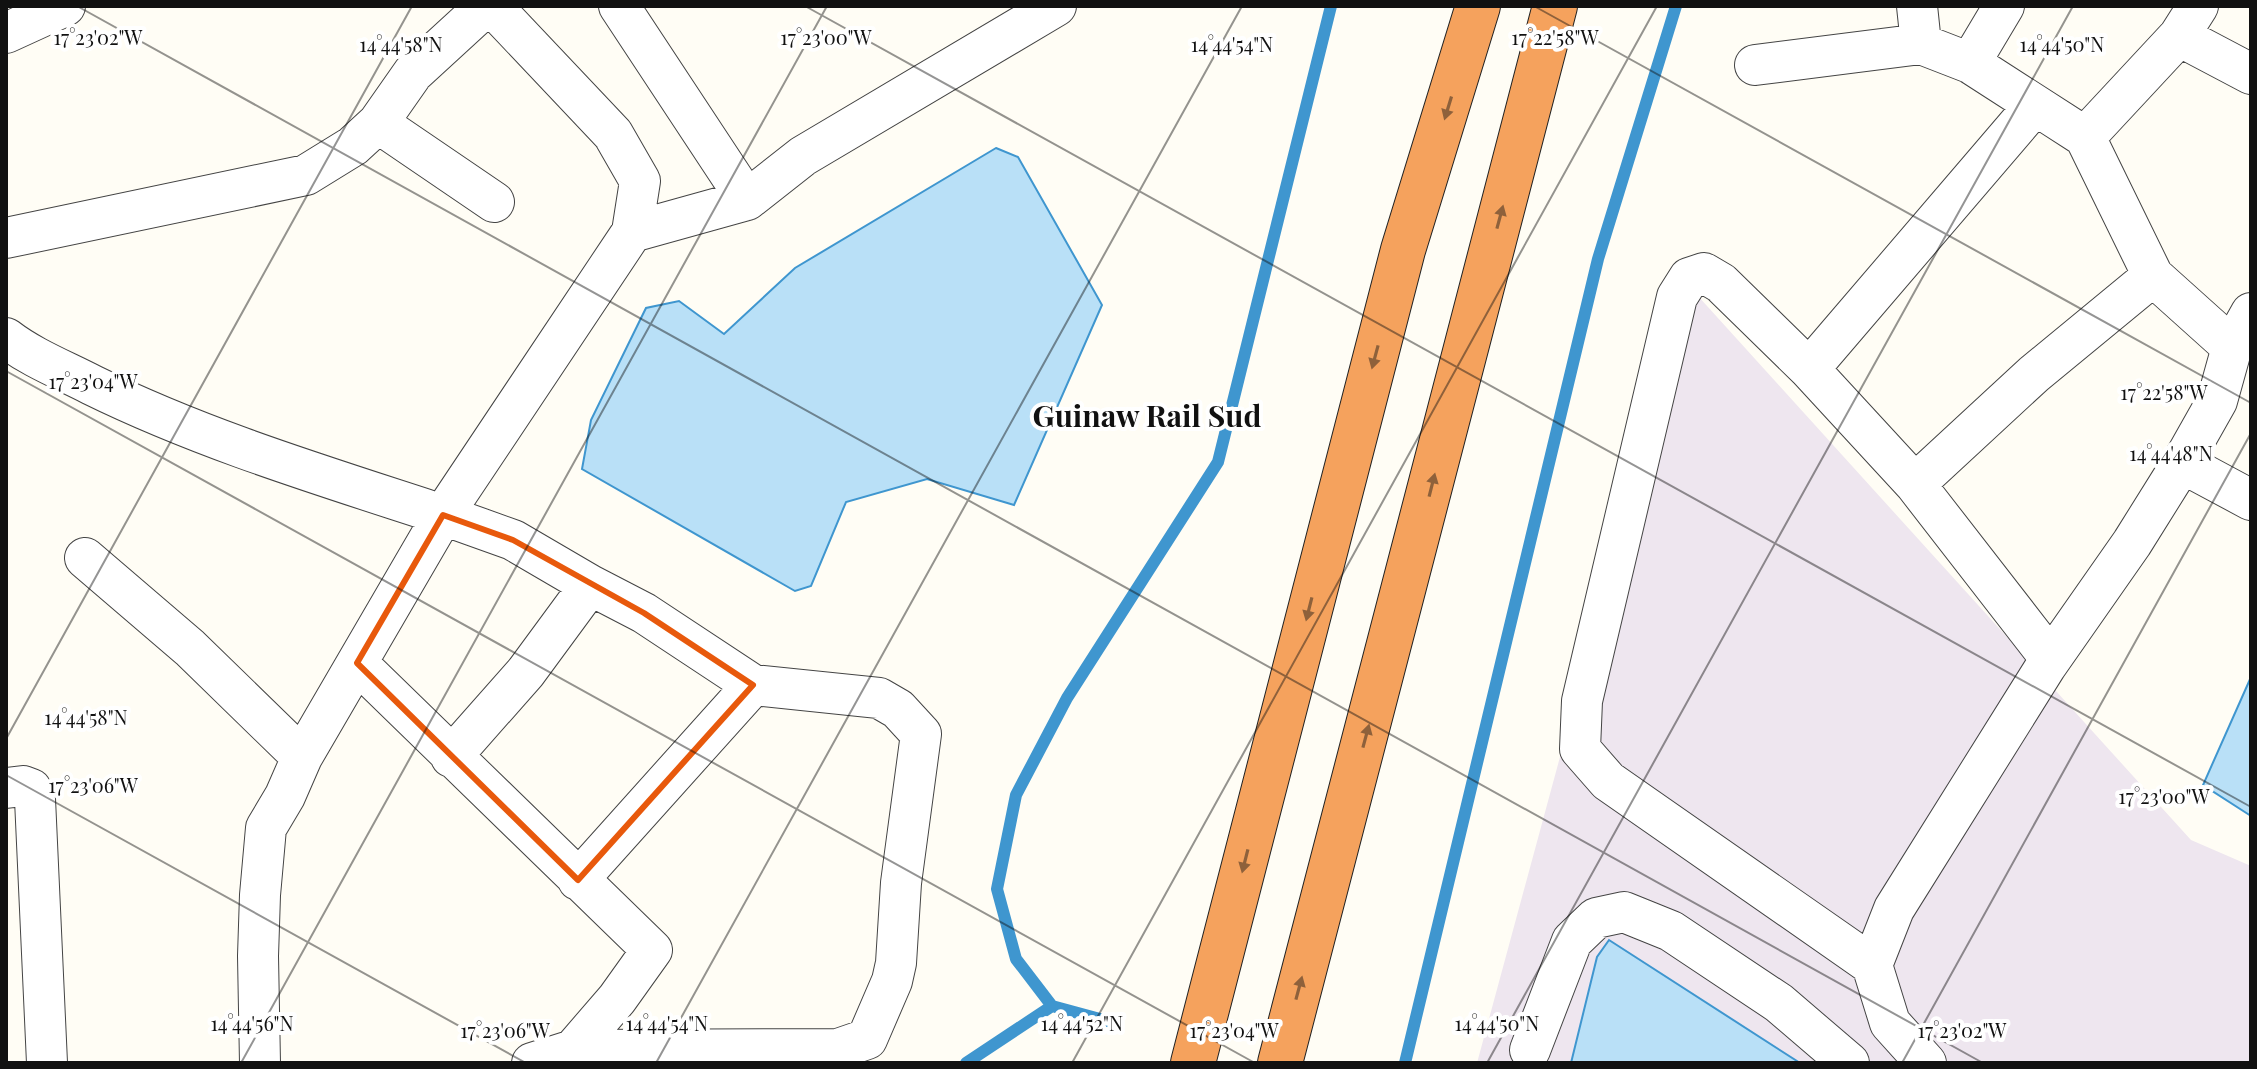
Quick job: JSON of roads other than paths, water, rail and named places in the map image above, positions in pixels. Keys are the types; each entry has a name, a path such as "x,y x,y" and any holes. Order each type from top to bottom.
{"highway":[{"path":"1280,1063 1555,6"},
{"path":"1193,1063 1403,250 1472,18"}],"street":[{"path":"6,33 65,6"},
{"path":"6,238 306,175 353,146 378,123 413,73 489,6 613,134 640,181 632,232 443,515 302,757 285,796 266,828 258,956 260,1063"},
{"path":"619,6 747,200"},
{"path":"632,232 747,200 803,156 1056,6"},
{"path":"1970,63 2004,6"},
{"path":"2085,137 2189,21 2251,74"},
{"path":"1755,65 1919,25 1970,63 2085,137 2153,276 2242,330 2217,401 2182,463 2132,543 2050,658 1894,909 1872,965"},
{"path":"1809,369 2035,105"},
{"path":"378,123 494,202"},
{"path":"1926,1063 1890,1023 1872,965 1608,781 1580,749 1582,701 1677,297 1689,278 1704,273 1721,283 1809,369 1915,484 2050,658"},
{"path":"1915,484 2034,374 2153,276"},
{"path":"6,338 22,350 132,405 277,461 513,540 644,613 753,685 879,698 898,709 921,734 901,883 896,963 892,981 867,1039 838,1049 573,1050 532,1063"},
{"path":"2182,463 2251,500"},
{"path":"85,558 190,648 302,757"},
{"path":"451,757 526,672 590,585"},
{"path":"357,663 652,950 617,999 573,1050"},
{"path":"578,880 753,685"},
{"path":"6,788 23,786 31,789 35,799 47,1063"},
{"path":"1530,1050 1572,941 1596,918 1624,912 1671,931 1779,1003 1849,1063"}],"water":[{"path":"996,148 1018,157 1102,305 1014,505 927,479 846,502 811,586 795,591 582,469 591,420 646,308 679,301 724,334 795,268"},
{"path":"2251,677 2251,816 2203,785"},
{"path":"1609,940 1800,1063 1571,1063 1597,957"}],"waterway":[{"path":"1111,1022 1052,1006 1016,959 997,889 1016,795 1067,698 1218,462 1331,6"},
{"path":"1405,1063 1598,259 1676,6"},
{"path":"966,1063 1052,1006"}],"district":[{"name":"Guinaw Rail Sud","path":"1147,415"}]}
